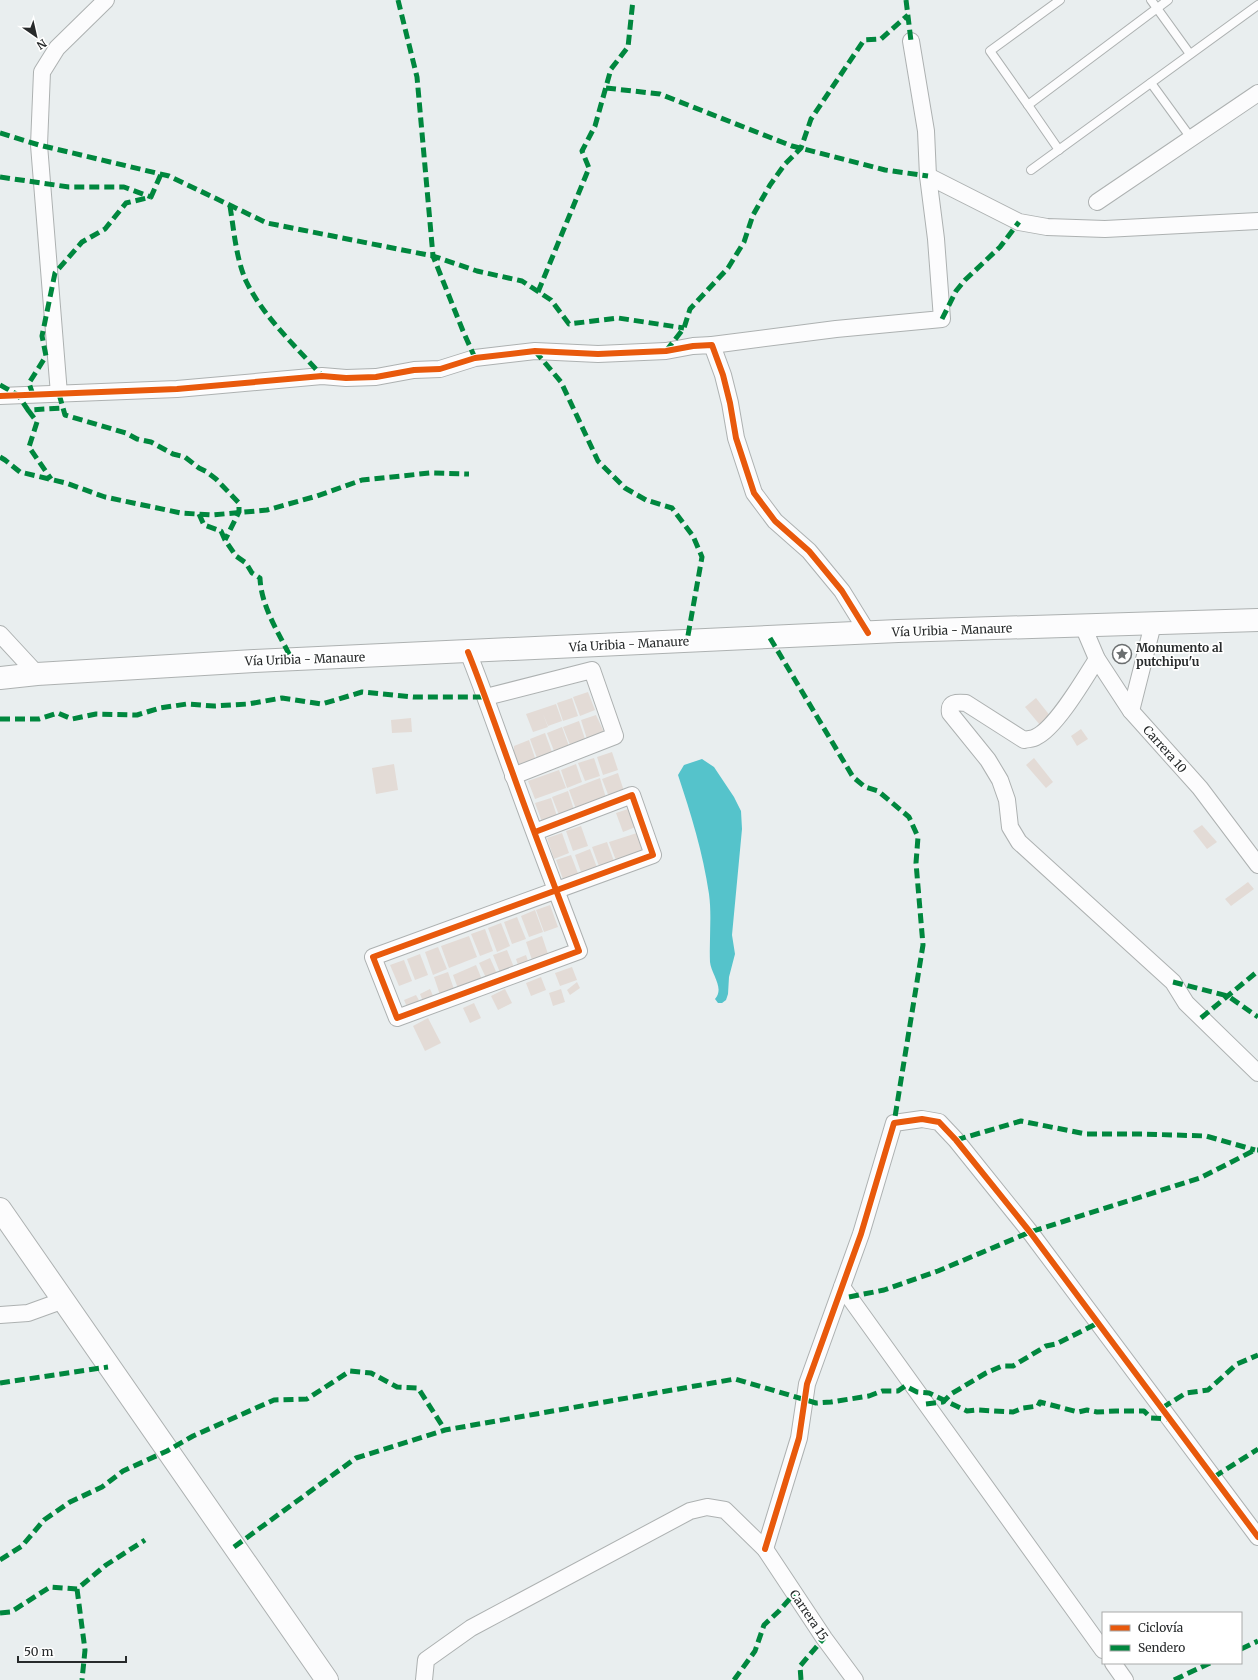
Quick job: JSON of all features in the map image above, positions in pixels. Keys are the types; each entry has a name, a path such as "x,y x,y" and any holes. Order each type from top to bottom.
{"main road":[{"name":"Vía Uribia - Manaure","path":"0,678 36,674 254,662 898,631 1258,620"},
{"path":"0,1209 64,1300 117,1380 327,1680"}],"street":[{"path":"59,394 39,145 42,72 57,48 106,0"},
{"path":"0,396 177,389 322,376 346,378 376,377 414,370 440,369 475,358 535,351 598,354 666,351 693,346 712,345 836,328 942,319 936,239 928,176 926,132 911,41"},
{"path":"1097,202 1258,93"},
{"path":"928,176 1019,222 1047,227 1105,229 1258,221"},
{"path":"712,345 723,374 736,438 754,493 775,521 814,556 842,591 868,633"},
{"path":"1130,711 1153,624"},
{"name":"Carrera 10","path":"1083,626 1097,659 1130,711 1200,788 1258,866"},
{"path":"0,634 36,674"},
{"path":"468,652 486,698 513,776 535,832 556,890 578,951 397,1018 373,957 556,890 653,855 632,795 535,832"},
{"path":"1097,659 1067,705 1044,732 1036,737 1024,740 966,702 956,702 951,705 949,708 950,713 988,760 1000,780 1007,800 1010,827 1020,842 1173,982 1186,1003 1258,1073"},
{"path":"486,698 592,670 615,736 513,776"},
{"path":"765,1549 799,1438 806,1384 860,1234 894,1123 922,1119 939,1122 956,1140 1030,1232 1258,1537"},
{"path":"842,1287 1102,1649"},
{"path":"0,1315 28,1313 64,1300"},
{"name":"Carrera 15","path":"424,1680 426,1660 471,1628 690,1511 707,1507 725,1510 765,1549 824,1638 855,1680"},
{"path":"1114,1664 1125,1680"}],"lane":[{"path":"1059,150 990,51 1060,0"},
{"path":"1151,0 1190,54"},
{"path":"1028,105 1168,0"},
{"path":"1031,170 1258,5"},
{"path":"1151,83 1191,138"}],"water":[{"path":"702,759 714,767 734,797 741,811 742,829 732,935 735,954 729,977 728,994 726,1000 722,1003 718,1003 715,999 719,990 710,962 709,894 696,834 678,775 684,765"}],"building":[{"path":"588,692 595,710 580,716 573,697"},
{"path":"572,698 578,716 563,721 557,703"},
{"path":"1036,698 1051,717 1040,725 1025,707"},
{"path":"556,704 562,721 548,726 543,714 548,727 533,732 526,714"},
{"path":"596,715 604,732 587,739 581,720"},
{"path":"411,718 412,732 392,733 391,720"},
{"path":"579,721 585,739 570,745 563,727"},
{"path":"562,727 569,746 554,751 547,733"},
{"path":"1081,729 1088,739 1077,746 1071,736"},
{"path":"545,733 552,752 537,758 530,739"},
{"path":"529,740 535,758 514,772 514,746"},
{"path":"612,752 618,770 603,775 597,757"},
{"path":"594,758 600,776 585,781 578,763"},
{"path":"1034,758 1053,782 1046,788 1026,765"},
{"path":"394,764 398,790 376,794 372,768"},
{"path":"576,764 582,782 567,788 561,770"},
{"path":"559,770 566,788 535,799 528,781"},
{"path":"618,773 624,791 609,797 602,779"},
{"path":"600,778 606,798 576,809 569,790"},
{"path":"568,791 574,810 559,815 552,797"},
{"path":"551,798 557,816 542,822 535,803"},
{"path":"631,808 638,826 623,832 616,813"},
{"path":"1202,825 1217,842 1207,849 1193,831"},
{"path":"581,826 588,846 573,851 566,831"},
{"path":"640,832 647,852 617,863 609,842"},
{"path":"562,833 569,853 554,859 547,838"},
{"path":"607,842 615,864 600,869 592,847"},
{"path":"590,849 598,870 582,875 575,855"},
{"path":"571,855 579,876 564,882 556,860"},
{"path":"1248,882 1254,889 1231,906 1225,899"},
{"path":"550,905 558,927 544,932 536,910"},
{"path":"535,910 543,932 529,937 521,916"},
{"path":"517,917 526,939 512,944 504,922"},
{"path":"501,923 510,946 497,952 488,928"},
{"path":"485,929 493,951 480,956 471,934"},
{"path":"469,936 477,957 449,968 441,946"},
{"path":"542,936 549,957 533,963 526,942"},
{"path":"438,947 447,969 433,975 425,952"},
{"path":"507,950 515,970 501,975 493,955"},
{"path":"420,954 428,975 415,980 407,959"},
{"path":"526,955 529,964 519,968 516,959"},
{"path":"490,958 498,976 487,980 479,963"},
{"path":"404,960 412,981 399,986 390,965"},
{"path":"476,965 483,982 459,991 453,975"},
{"path":"572,967 577,980 560,986 555,973"},
{"path":"448,972 455,992 441,998 434,977"},
{"path":"541,977 546,990 531,996 526,983"},
{"path":"577,982 580,988 570,995 567,990"},
{"path":"430,989 435,1000 424,1004 420,994"},
{"path":"505,989 512,1003 498,1010 491,996"},
{"path":"561,989 565,1002 553,1006 549,993"},
{"path":"416,995 421,1004 408,1009 404,1000"},
{"path":"474,1003 481,1018 470,1023 463,1008"},
{"path":"428,1018 441,1043 425,1051 413,1026"}],"marked path":[{"path":"398,0 417,77 433,256 475,358"},
{"path":"538,292 589,168 582,151 595,126 611,69 628,47 633,0"},
{"path":"906,0 911,41"},
{"path":"666,351 684,328 690,309 728,268 744,242 753,215 770,185 785,164 801,148 811,119 864,40 881,39 908,15"},
{"path":"606,88 660,94 792,146 885,170 928,176"},
{"path":"0,133 39,145 169,176 267,223 433,256 477,271 522,281 551,300 569,324 618,318 684,328"},
{"path":"33,395 29,383 46,356 42,336 55,273 82,242 105,229 126,203 151,197 161,174"},
{"path":"0,177 69,187 124,187 151,197"},
{"path":"230,206 238,254 246,281 253,294 281,331 322,376"},
{"path":"942,319 956,291 965,280 1000,247 1019,222"},
{"path":"535,351 561,382 598,461 625,488 646,500 672,508 693,536 702,557 687,641"},
{"path":"0,385 18,395 28,410 63,408"},
{"path":"59,394 65,415 126,433 137,439 151,442 173,454 185,457 216,479 239,503 239,512 225,540"},
{"path":"28,410 37,422 29,447 51,479"},
{"path":"0,457 20,472 66,483 105,497 181,513 212,515 267,510 317,496 362,480 430,473 469,474"},
{"path":"199,514 204,525 221,531 225,540 236,556 246,563 252,573 260,578 261,589 267,610 292,660"},
{"path":"770,638 853,777 865,787 878,791 909,817 918,837 916,863 923,945 894,1123"},
{"path":"0,719 39,719 58,713 72,719 96,714 137,715 160,708 187,704 214,706 248,704 282,698 322,704 362,692 414,697 486,697"},
{"path":"1201,1018 1258,971"},
{"path":"1173,982 1228,996 1258,1017"},
{"path":"956,1140 1021,1121 1086,1134 1206,1136 1255,1150"},
{"path":"849,1297 884,1290 938,1271 1030,1232 1200,1178 1255,1150 1258,1150"},
{"path":"926,1404 943,1402 951,1394 986,1373 1002,1366 1013,1366 1046,1346 1056,1344 1098,1323"},
{"path":"1162,1408 1186,1393 1208,1390 1237,1364 1258,1355"},
{"path":"0,1383 108,1367"},
{"path":"0,1560 22,1546 44,1520 70,1502 102,1487 123,1471 167,1451 193,1436 274,1400 307,1399 350,1371 371,1373 397,1387 418,1388 445,1430"},
{"path":"234,1547 356,1458 445,1430 735,1379 816,1403 869,1396 882,1391 898,1391 905,1386 917,1392 929,1393 967,1411 978,1410 1013,1412 1023,1408 1038,1406 1040,1402 1078,1412 1087,1410 1097,1412 1144,1411 1151,1418 1170,1419"},
{"path":"1214,1477 1258,1449"},
{"path":"0,1613 11,1612 50,1587 77,1589 106,1565 145,1540"},
{"path":"77,1589 85,1650 82,1680"},
{"path":"734,1680 755,1651 764,1625 794,1594"},
{"path":"801,1680 800,1666 824,1638"},
{"path":"1242,1649 1258,1641"},
{"path":"1174,1680 1208,1664"}],"cycle path":[{"path":"0,396 177,389 322,376 346,378 376,377 414,370 440,369 475,358 535,351 598,354 666,351 693,346 712,345 723,375 736,438 754,493 775,521 809,551 842,591 868,633"},
{"path":"468,652 546,862 554,885 562,907 579,951 397,1018 373,957 653,855 632,795 535,832"},
{"path":"765,1549 799,1438 807,1384 861,1234 894,1123 922,1119 939,1122 956,1140 1030,1232 1258,1537"}],"place":[{"name":"Monumento al putchipu'u","path":"1122,654"}]}
